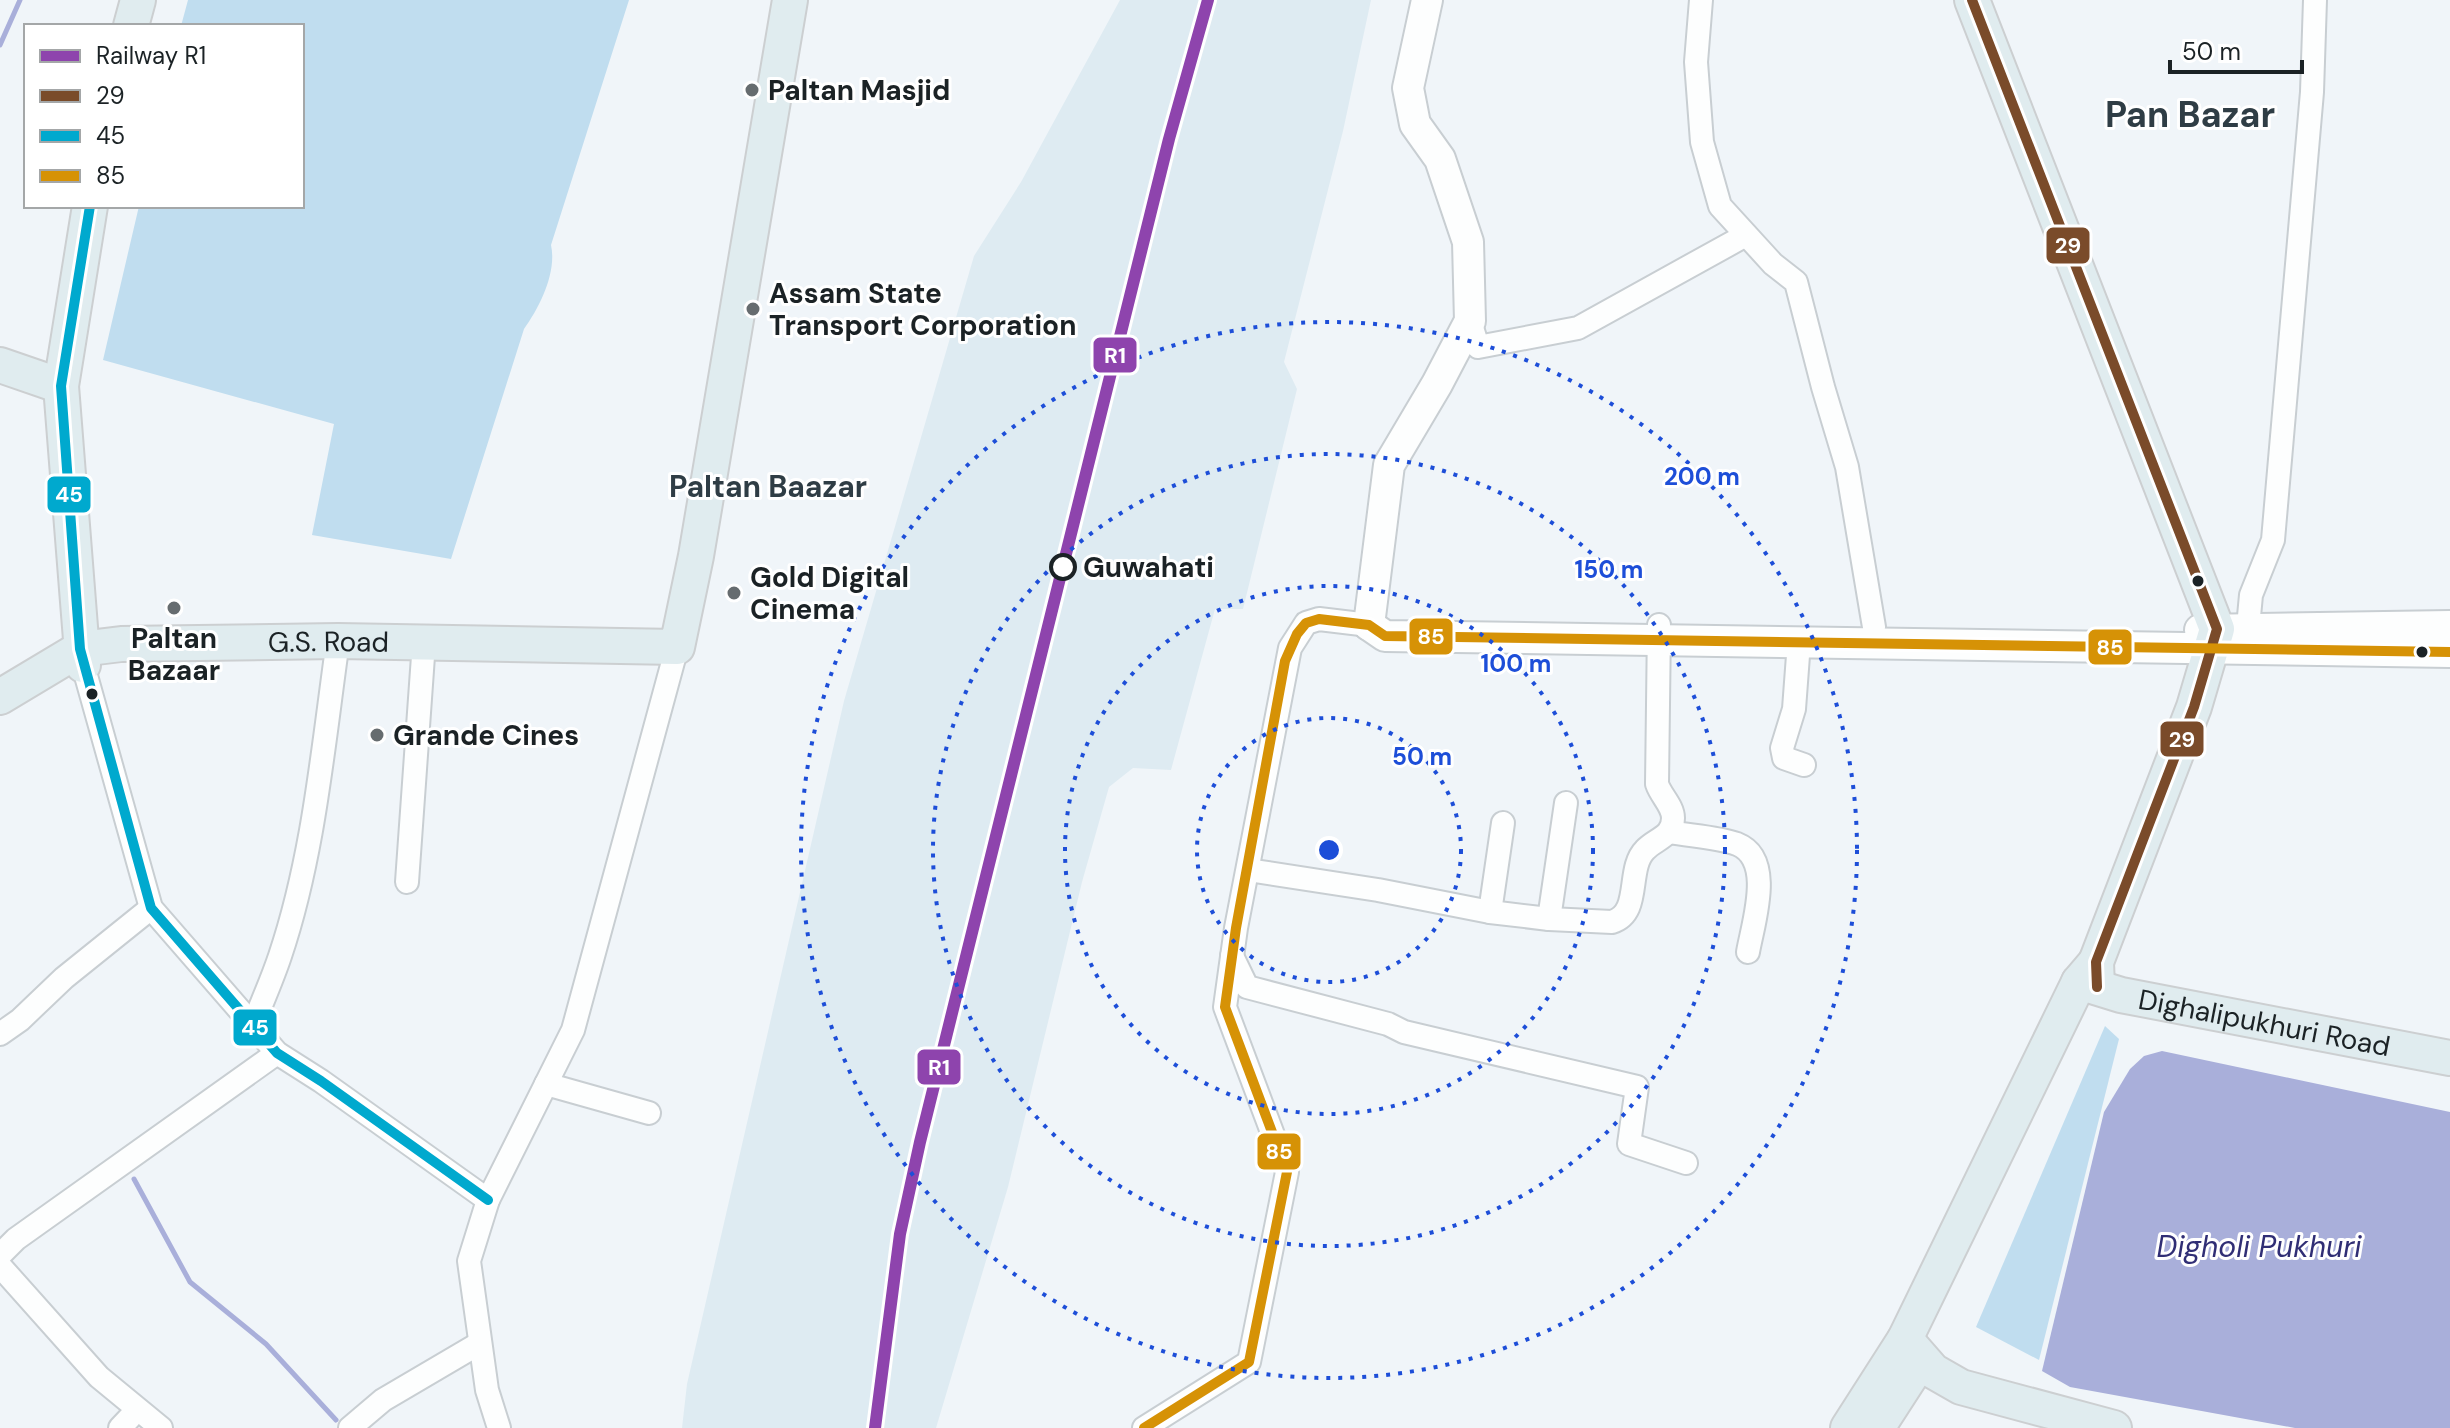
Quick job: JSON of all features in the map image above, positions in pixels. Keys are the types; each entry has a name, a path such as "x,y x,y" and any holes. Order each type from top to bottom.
{"main road":[{"path":"132,24 138,0"},
{"path":"677,647 696,556 790,0"},
{"path":"1877,1428 2091,977 2194,707 2226,635 1972,0"},
{"path":"82,657 61,386 90,208"},
{"path":"0,365 61,386"},
{"name":"G.S. Road","path":"0,697 82,657 121,644 338,641 677,647"},
{"name":"G.S. Road","path":"0,717 82,657"},
{"name":"Dighalipukhuri Road","path":"2091,977 2121,995 2450,1058"},
{"path":"1913,1350 1933,1371 1961,1387 2098,1426"},
{"path":"1848,1428 1913,1350"}],"street":[{"path":"1427,0 1408,88 1415,124 1440,159 1468,242 1470,321 1478,347 1578,328 1746,235"},
{"path":"1701,0 1696,62 1702,142 1720,206 1773,264 1796,282 1847,467 1874,627"},
{"path":"2226,635 2251,595 2273,540 2312,92 2315,0"},
{"path":"1369,625 1389,465 1470,321"},
{"path":"1144,1428 1249,1362 1287,1172 1225,1007 1290,648 1306,623 1319,619 1369,625 1386,619 1799,642 2226,635 2450,626"},
{"path":"1659,632 1874,627 2226,635 2450,652"},
{"path":"1659,632 1657,784 1660,795 1671,811 1669,832"},
{"path":"253,1025 280,956 302,874 338,641"},
{"path":"407,882 424,642"},
{"path":"1799,642 1794,709 1782,748 1784,758 1804,765"},
{"path":"499,1428 487,1390 469,1261 488,1200 573,1030 677,647"},
{"path":"82,657 151,908 277,1053 488,1200"},
{"path":"1549,919 1566,803"},
{"path":"1490,912 1503,823"},
{"path":"1248,870 1378,890 1490,912 1612,922 1621,919 1627,911 1641,853 1669,832 1737,844 1750,852 1756,861 1759,889 1748,952"},
{"path":"0,1034 151,908"},
{"path":"1232,956 1247,987 1388,1024 1404,1032 1637,1087 1629,1144 1686,1163"},
{"path":"0,1255 16,1239 277,1053"},
{"path":"546,1084 649,1113"},
{"path":"0,1266 99,1377 161,1428"},
{"path":"350,1428 383,1400 480,1343"},
{"path":"120,1428 137,1410"}],"shaded area":[{"path":"188,0 629,0 551,245 552,266 546,289 524,329 451,559 312,535 334,424 103,360 139,208 304,208 304,24 182,24"},
{"path":"1120,0 1371,0 1343,131 1284,362 1297,389 1243,609 1215,609 1171,770 1133,768 1109,787 1082,882 1008,1187 936,1428 682,1428 687,1384 844,701 974,256 1021,182"},
{"path":"2105,1026 2119,1039 2039,1360 1976,1327"}],"water":[{"name":"Digholi Pukhuri","path":"2162,1051 2450,1112 2450,1428 2295,1428 2070,1387 2042,1371 2104,1112 2130,1069 2144,1056"}],"waterway":[{"path":"0,45 20,0"},
{"path":"134,1179 190,1282 266,1344 336,1420"}],"railway":[{"path":"875,1428 900,1234 920,1142 1169,139 1208,0"}],"rail line":[{"name":"R1","path":"875,1428 900,1234 920,1142 1169,139 1208,0"}],"transit line":[{"name":"29","path":"1972,0 2217,629 2194,707 2096,962 2097,987"},
{"name":"45","path":"90,208 61,386 80,649 151,908 277,1053 488,1200"},
{"name":"85","path":"1144,1428 1249,1362 1287,1172 1225,1007 1236,928 1285,661 1297,634 1306,623 1319,619 1369,625 1385,636 2450,652"}],"place":[{"name":"Paltan Masjid","path":"752,90"},
{"name":"Assam State Transport Corporation","path":"753,309"},
{"name":"Guwahati","path":"1063,567"},
{"name":"Gold Digital Cinema","path":"734,593"},
{"name":"Paltan Bazaar","path":"174,608"},
{"name":"Grande Cines","path":"377,735"}],"district":[{"name":"Pan Bazar","path":"2190,114"},
{"name":"Paltan Baazar","path":"768,487"}]}
